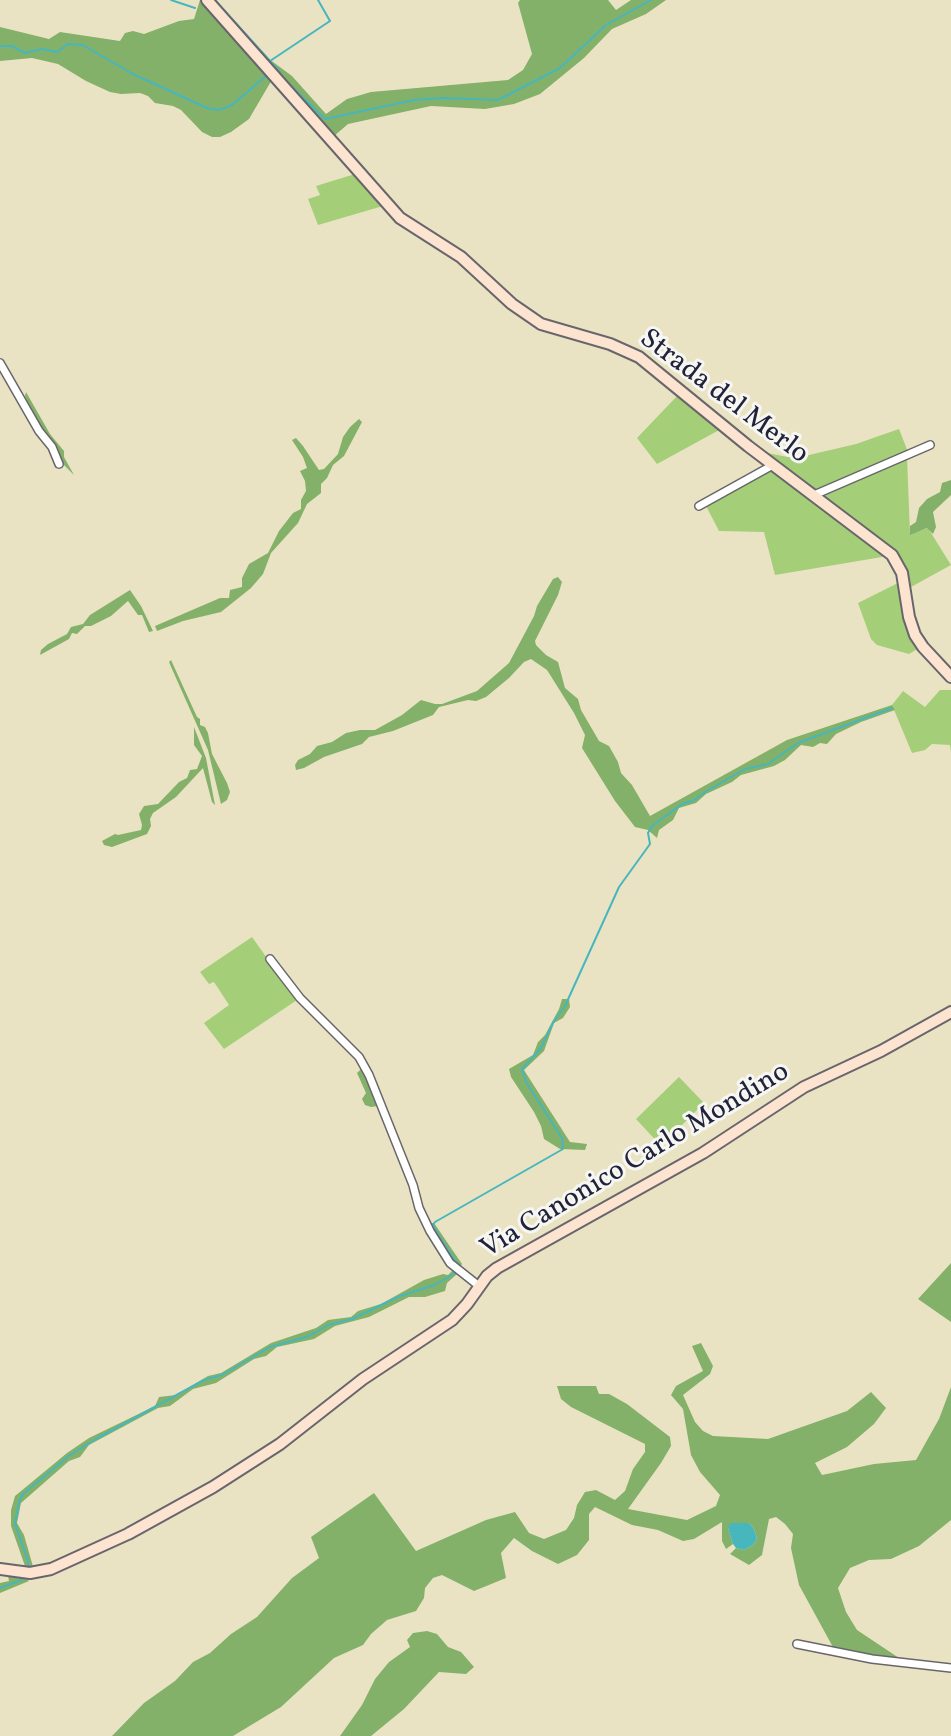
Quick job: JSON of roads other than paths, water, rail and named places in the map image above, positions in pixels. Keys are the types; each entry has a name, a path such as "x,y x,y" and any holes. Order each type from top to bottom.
{"street":[{"name":"Strada del Merlo","path":"207,0 400,218 461,257 512,303 541,324 610,344 639,357 897,560 915,635 951,677"},
{"path":"0,363 39,431 52,447 59,464"},
{"path":"814,495 930,445"},
{"path":"699,506 774,465"},
{"path":"270,959 300,998 359,1057 369,1075 430,1231 450,1262 480,1286"},
{"name":"Via Canonico Carlo Mondino","path":"0,1569 30,1573 51,1569 128,1534 213,1487 280,1444 363,1379 444,1325 467,1304 497,1268 703,1153 804,1087 881,1051 951,1012"},
{"path":"797,1644 872,1659 951,1668"}],"water":[{"path":"731,1523 749,1523 757,1539 753,1545 744,1550 736,1548 728,1528"}],"waterway":[{"path":"171,0 195,8"},
{"path":"215,0 280,72"},
{"path":"270,61 330,21 318,0"},
{"path":"278,73 325,119 414,100 498,100 560,68 606,25 651,0"},
{"path":"0,46 12,46 25,53 42,49 57,52 68,44 83,45 131,73 207,108 219,110 232,105 266,76"},
{"path":"458,1265 433,1225 435,1222 563,1149 562,1138 526,1082 522,1069 541,1048 554,1021 565,1006 619,887 650,844 648,833 652,826 682,804 694,800 745,769 768,764 798,743 892,708"},
{"path":"28,1567 15,1524 19,1502 23,1494 70,1455 204,1380 222,1375 270,1347 309,1336 328,1325 352,1319 400,1296 435,1285 455,1273"},
{"path":"0,1588 24,1579"}]}
